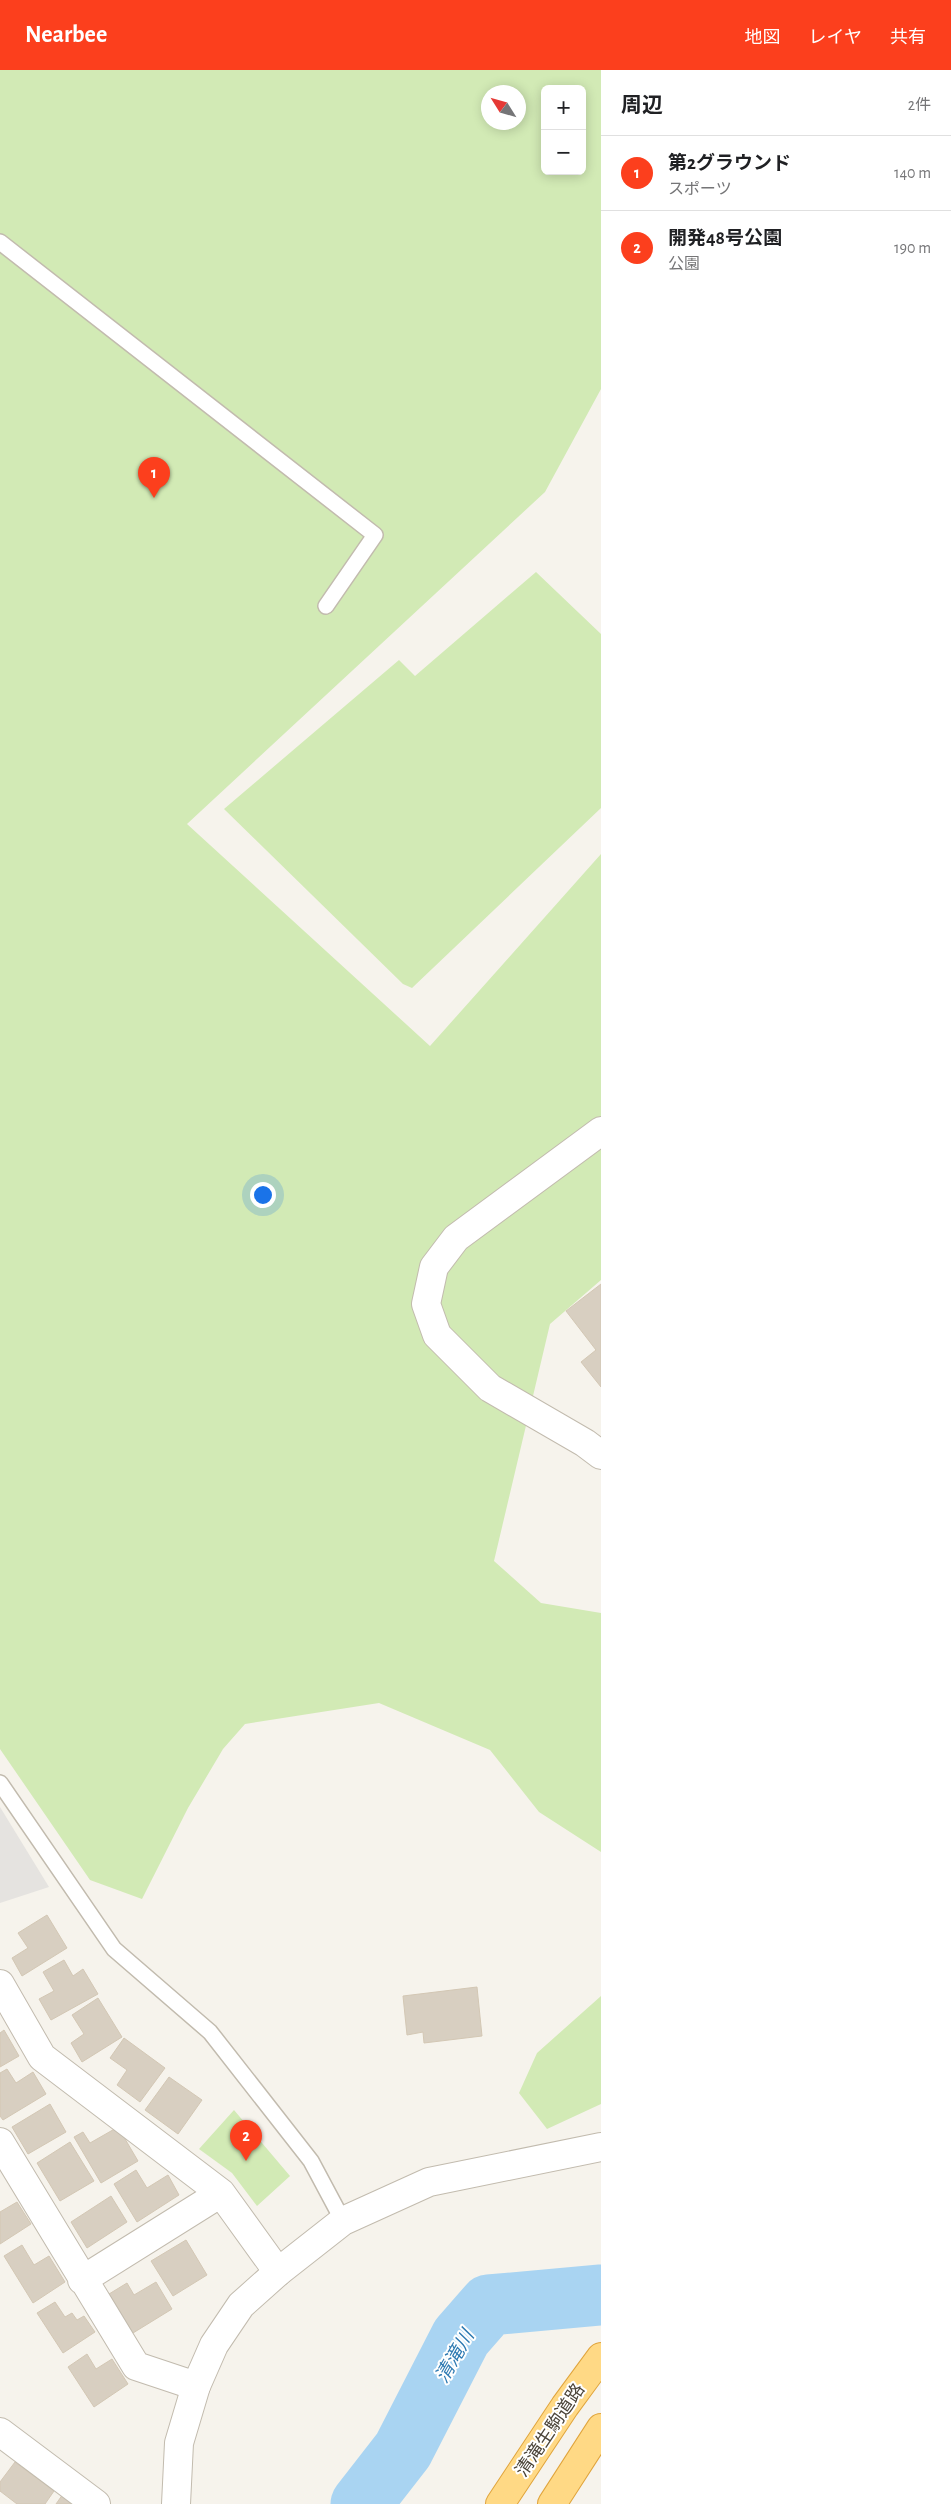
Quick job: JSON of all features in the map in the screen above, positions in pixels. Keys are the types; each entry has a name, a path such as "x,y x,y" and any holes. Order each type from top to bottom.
{"highway":[{"name":"清滝生駒道路","path":"500,2504 565,2406 601,2357"},
{"path":"552,2504 600,2430"}],"street":[{"path":"601,1131 456,1238 434,1267 426,1304 437,1336 490,1388 585,1443 601,1455"},
{"path":"0,1984 42,2057 221,2193 278,2272"},
{"path":"0,2142 82,2280 136,2366 196,2386"},
{"path":"176,2504 179,2443 196,2386 214,2345 241,2304 278,2272 343,2222 429,2182 601,2147"},
{"path":"82,2280 221,2193"},
{"path":"0,2432 96,2504"}],"lane":[{"path":"0,242 375,535 326,606"},
{"path":"0,1783 114,1949 210,2032 311,2161 343,2222"}],"green space":[{"path":"0,70 601,70 601,389 545,492 187,824 430,1046 601,854 601,1280 550,1324 494,1561 541,1603 601,1613 601,1852 539,1812 490,1750 379,1703 245,1724 223,1749 188,1808 142,1899 90,1880 0,1749"},
{"path":"536,572 601,634 601,808 412,988 403,984 224,809 399,660 415,676"},
{"path":"601,1996 601,2104 547,2129 519,2093 537,2053"},
{"path":"234,2110 290,2176 257,2206 232,2173 199,2149"}],"shaded area":[{"path":"0,1807 49,1887 0,1903"}],"building":[{"path":"601,1284 601,1387 581,1362 596,1350 566,1311"},
{"path":"47,1915 67,1948 22,1976 12,1958 28,1948 18,1933"},
{"path":"64,1960 73,1976 83,1969 98,1994 51,2020 39,1999 54,1991 43,1972"},
{"path":"477,1987 482,2036 424,2043 423,2032 407,2035 403,1996"},
{"path":"98,1998 122,2037 82,2062 71,2043 84,2034 72,2015"},
{"path":"4,2030 19,2056 0,2067 0,2033"},
{"path":"124,2038 165,2068 140,2102 117,2085 127,2070 110,2058"},
{"path":"7,2069 16,2083 33,2072 46,2094 3,2120 0,2116 0,2073"},
{"path":"169,2077 202,2100 178,2134 145,2110"},
{"path":"50,2104 66,2132 28,2154 12,2127"},
{"path":"118,2127 138,2161 101,2183 74,2137 83,2132 90,2143"},
{"path":"70,2142 94,2181 60,2201 37,2163"},
{"path":"136,2170 147,2188 168,2175 179,2195 137,2222 114,2184"},
{"path":"111,2196 127,2222 87,2248 71,2222"},
{"path":"17,2202 31,2224 0,2244 0,2212"},
{"path":"186,2240 207,2275 173,2296 151,2261"},
{"path":"22,2245 34,2265 49,2256 65,2282 33,2303 4,2256"},
{"path":"156,2282 172,2309 133,2333 109,2294 127,2283 134,2295"},
{"path":"55,2302 65,2317 72,2313 77,2320 84,2316 95,2332 63,2353 37,2313"},
{"path":"87,2354 96,2369 112,2359 128,2384 94,2407 68,2367"},
{"path":"15,2462 54,2491 45,2504 17,2504 0,2491 0,2482"},
{"path":"63,2494 77,2504 56,2504"}],"waterway":[{"name":"清滝川","path":"361,2504 403,2450 461,2337 489,2305 601,2295"}],"place":[{"name":"第2グラウンド","path":"154,498"},
{"name":"開発48号公園","path":"246,2161"}]}
